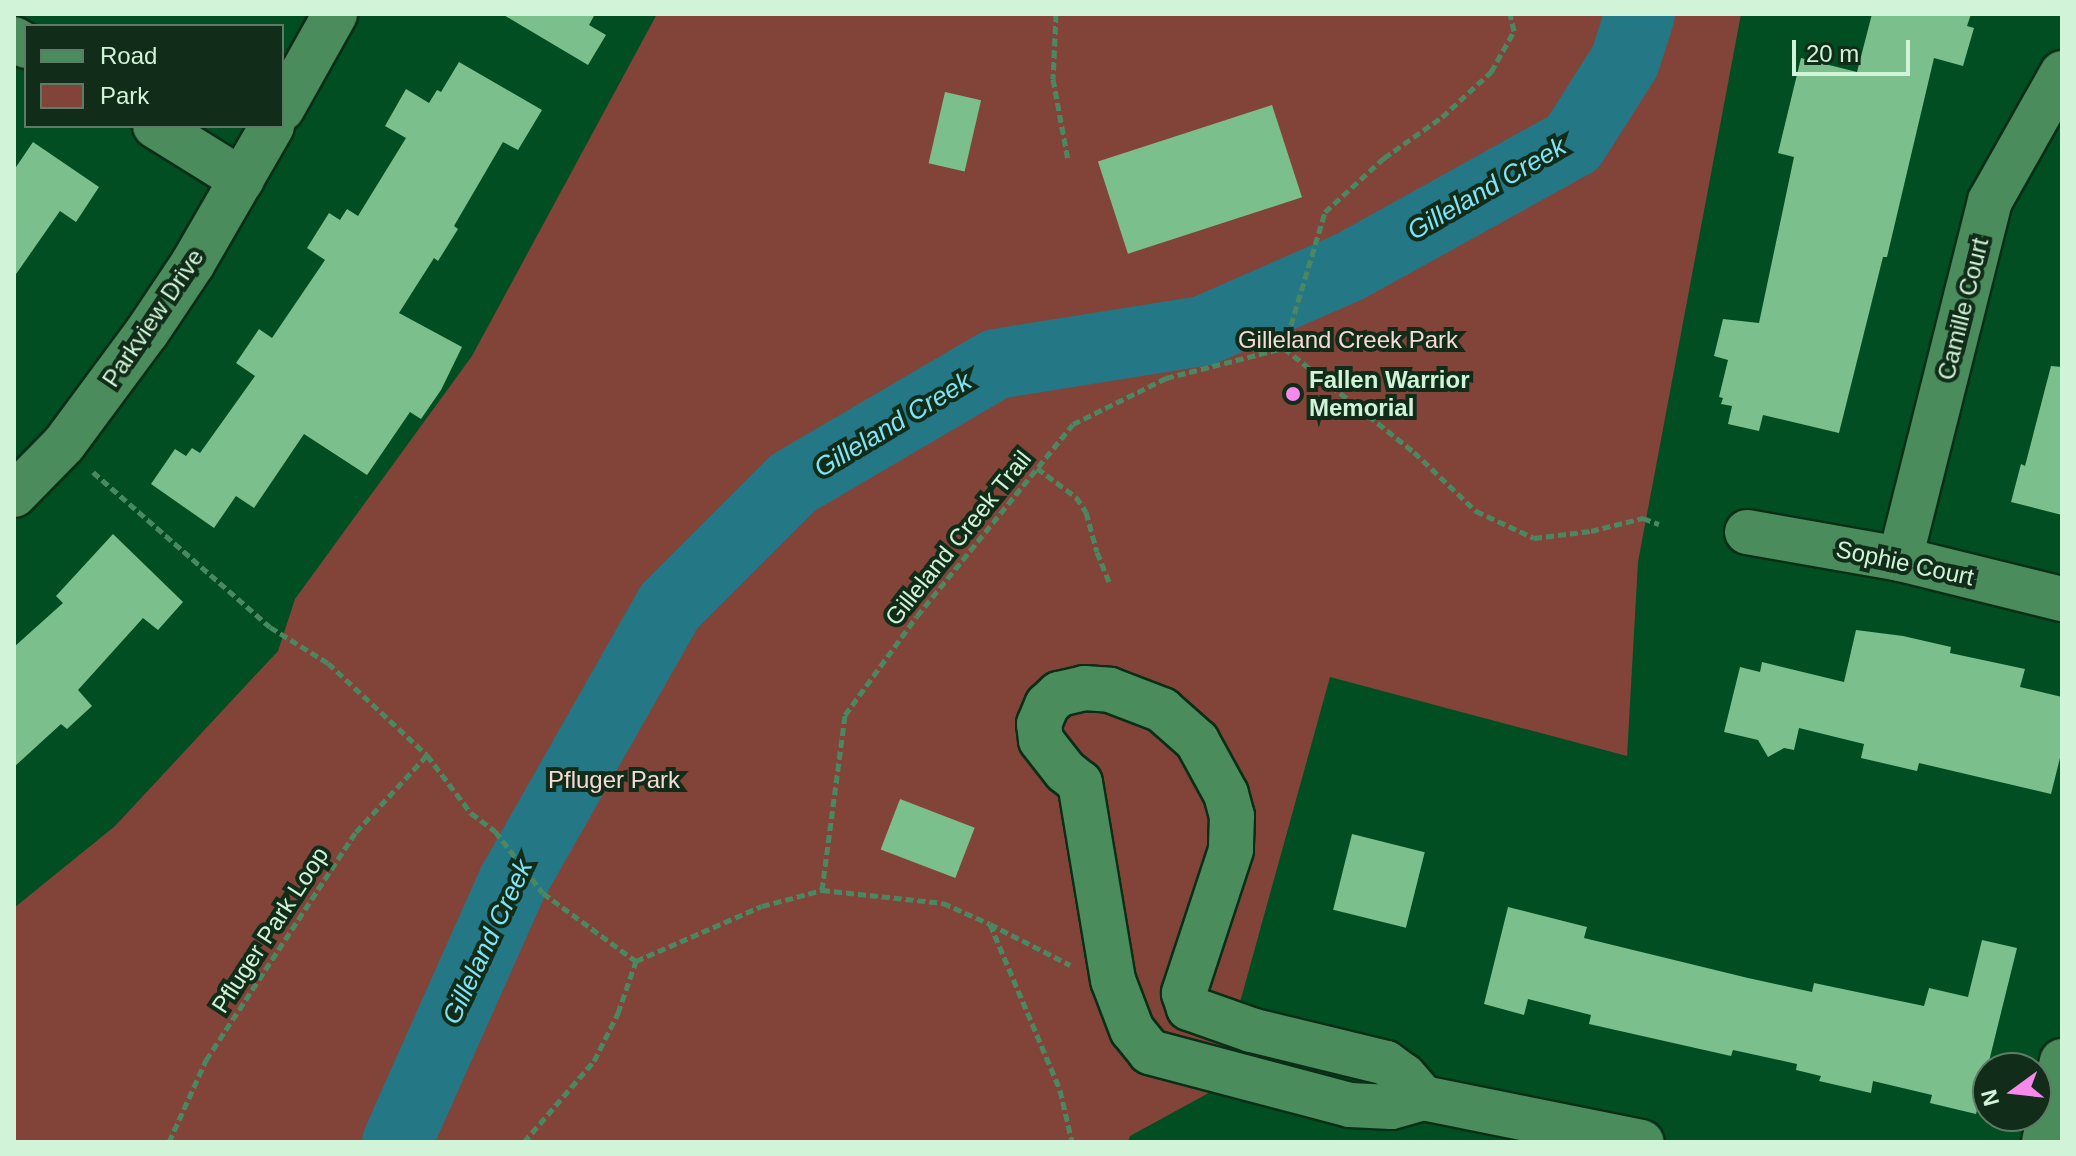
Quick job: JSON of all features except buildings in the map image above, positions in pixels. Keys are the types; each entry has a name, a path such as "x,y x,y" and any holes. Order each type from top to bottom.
{"street":[{"path":"284,105 335,14"},
{"name":"Camille Court","path":"1900,559 1990,201 2062,73"},
{"path":"158,128 242,180"},
{"name":"Parkview Drive","path":"14,495 64,444 147,332 271,128"},
{"name":"Sophie Court","path":"1747,532 1900,559 2062,599"},
{"path":"1423,1098 1391,1107 1350,1105 1150,1052 1132,1030 1112,972 1080,783 1065,771 1041,740 1039,724 1047,705 1059,694 1084,688 1110,690 1162,710 1197,741 1226,794 1232,816 1231,850 1184,993 1189,1008 1216,1020 1386,1063 1404,1076 1423,1098 1462,1125 1642,1142"},
{"path":"1112,972 1184,993"},
{"path":"2044,1142 2062,1061"}],"path":[{"path":"1056,14 1053,79 1068,160"},
{"path":"1510,14 1514,31 1491,72 1442,117 1384,158 1325,212 1284,348 1414,452 1476,511 1499,522 1534,538 1591,531 1643,518 1659,524"},
{"name":"Gilleland Creek Trail","path":"822,890 845,715 917,616 1073,424 1166,378 1284,348"},
{"path":"86,465 270,627 328,663 427,755 471,813 495,831 543,893 636,961"},
{"path":"1037,468 1076,497 1086,512 1109,582"},
{"name":"Pfluger Park Loop","path":"169,1142 206,1060 356,832 427,755"},
{"path":"524,1142 594,1061 618,1013 636,961 762,906 822,890 943,903 1080,969 1112,972"},
{"path":"990,924 1060,1090 1072,1142"}],"green space":[{"name":"Pfluger Park","path":"657,14 1741,14 1638,562 1627,756 1330,677 1216,1089 1130,1136 1128,1142 14,1142 14,908 115,826 278,651 295,599 472,356"}],"waterway":[{"name":"Gilleland Creek","path":"397,1142 513,882 669,607 793,483 996,364 1203,331 1349,267 1573,143 1625,61 1640,14"}],"place":[{"name":"Fallen Warrior Memorial","path":"1293,394"}],"park label":[{"name":"Gilleland Creek Park","path":"1348,340"}]}
